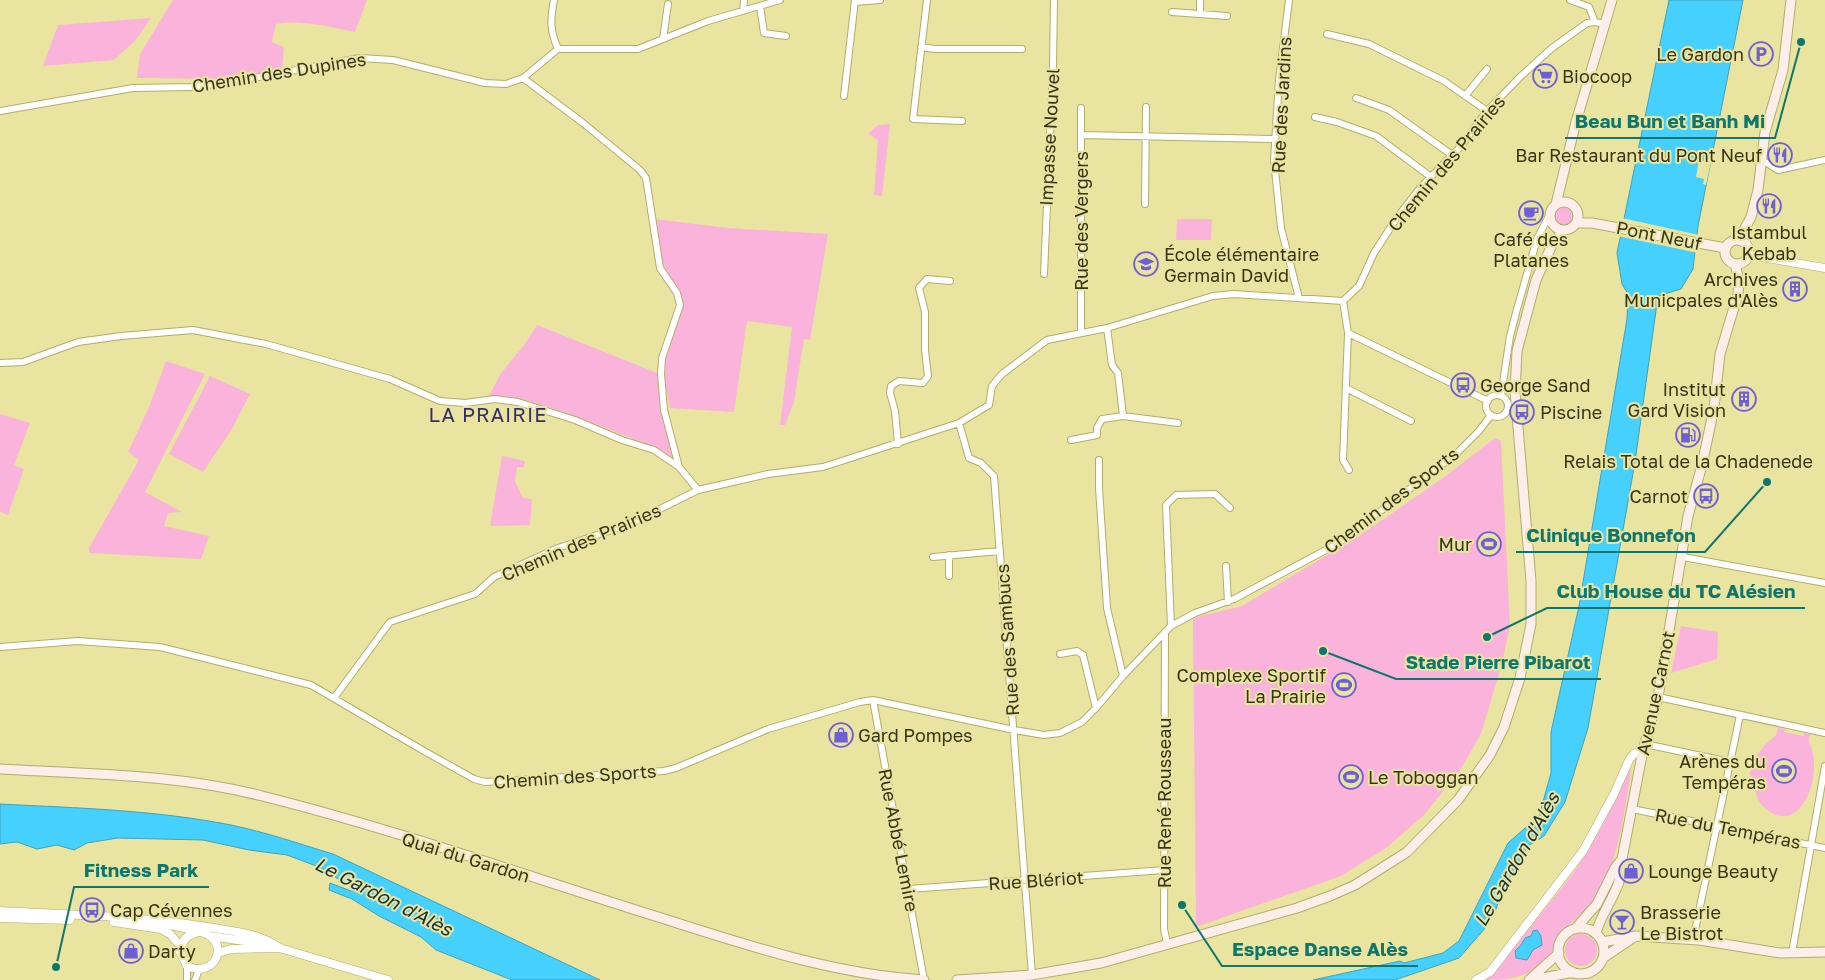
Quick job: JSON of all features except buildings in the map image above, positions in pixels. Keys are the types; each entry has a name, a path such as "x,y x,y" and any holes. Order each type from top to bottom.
{"main road":[{"path":"957,980 1032,975 1101,963 1297,908 1354,885 1407,852 1458,800 1474,779 1490,755 1511,707 1531,624 1530,581 1515,392 1517,351 1531,296 1552,244 1552,225 1561,203 1559,190 1576,122 1612,0"},
{"path":"1739,239 1746,243 1749,254 1745,261 1735,264 1726,256 1725,248 1729,242 1739,239 1751,217 1756,200 1765,132 1783,70 1791,0"},
{"path":"1552,225 1570,229 1577,219 1574,206 1561,203"},
{"name":"Pont Neuf","path":"1577,219 1725,248"},
{"name":"Avenue Carnot","path":"1596,934 1600,918 1619,886 1623,873 1622,859 1644,747 1658,697 1672,600 1682,557 1691,502 1702,465 1714,408 1720,354 1738,294 1739,280 1735,264"},
{"name":"Quai du Gardon","path":"0,769 156,778 259,795 335,816 778,955 875,976 924,980"},
{"name":"Avenue Carnot","path":"1575,929 1603,896 1615,868 1622,859"},
{"path":"1531,980 1559,953 1564,936 1575,929 1589,930 1596,934 1602,942 1603,958"},
{"path":"1531,980 1573,972 1587,973 1594,970 1603,958 1636,936"},
{"path":"1602,942 1636,936 1693,940 1792,953 1825,952"},
{"path":"1559,953 1563,964 1573,972"}],"street":[{"path":"554,0 550,21 551,32 558,49 638,49 708,21 780,0"},
{"path":"743,11 744,0"},
{"path":"844,96 855,1 880,0"},
{"path":"927,0 914,119 962,121"},
{"name":"Impasse Nouvel","path":"1044,274 1054,67 1054,0"},
{"path":"1200,0 1200,14"},
{"name":"Rue des Jardins","path":"1289,0 1279,80 1274,160 1281,228 1299,298"},
{"path":"1570,0 1589,7 1595,22 1605,24"},
{"path":"663,39 668,4"},
{"path":"760,6 764,33 786,36"},
{"path":"1172,12 1227,16"},
{"name":"Chemin des Prairies","path":"334,698 390,622 475,594 494,578 558,548 630,524 698,490 768,474 823,467 958,423 989,405 992,386 1002,374 1047,340 1107,328 1213,296 1234,294 1343,301 1359,286 1374,254 1396,219 1487,112 1520,77 1552,48 1587,24 1595,22"},
{"path":"1327,34 1369,44 1444,81 1487,112"},
{"path":"921,47 935,49 1022,49"},
{"name":"Chemin des Dupines","path":"0,111 133,88 191,87 238,81 360,58 393,60 496,85 523,78 558,49"},
{"path":"1465,96 1487,68"},
{"path":"523,78 583,122 640,170 646,178 660,268 678,293 680,304 662,358 661,374 664,410 679,467"},
{"path":"1356,98 1390,110 1452,154"},
{"path":"1145,204 1146,107"},
{"name":"Rue des Vergers","path":"1081,108 1081,333"},
{"path":"1314,117 1337,122 1376,136 1431,178"},
{"path":"1081,135 1275,139"},
{"path":"1762,160 1778,170 1825,160"},
{"path":"1501,396 1510,336 1537,239 1552,225"},
{"path":"1749,254 1825,268"},
{"path":"898,444 890,393 891,386 899,381 923,383 928,376 924,350 925,312 919,288 927,279 950,281"},
{"path":"1343,301 1348,333 1344,460 1349,470"},
{"path":"1107,328 1112,365 1118,373 1123,416"},
{"path":"0,363 23,362 78,342 121,336 193,330 266,344 390,379 440,401 465,403 495,399 518,402 575,420 622,440 654,450 679,467 698,490"},
{"path":"1348,333 1488,401"},
{"path":"1346,388 1411,421"},
{"path":"1501,396 1508,403 1506,412 1497,417 1490,415 1487,409 1488,401 1492,397 1501,396"},
{"name":"Chemin des Sports","path":"0,647 78,641 160,647 311,685 474,779 485,782 664,771 676,768 768,728 873,700 1014,730 1044,735 1060,733 1082,722 1171,626 1195,614 1228,602 1337,544 1457,453 1490,415"},
{"path":"1071,440 1097,436 1097,428 1102,419 1123,416 1178,423"},
{"name":"Rue des Sambucs","path":"958,423 969,458 981,463 994,476 1032,975"},
{"path":"1099,460 1099,488 1107,608 1123,676"},
{"path":"1171,626 1166,506 1170,499 1176,495 1215,494 1230,508"},
{"name":"Rue des Sambucs","path":"933,557 1000,551"},
{"path":"949,555 949,576"},
{"path":"1682,557 1825,583"},
{"path":"1226,566 1228,602"},
{"name":"Rue René Rousseau","path":"1164,632 1164,929 1167,943"},
{"path":"1060,654 1076,651 1083,655 1096,708"},
{"path":"1658,697 1825,734"},
{"name":"Rue Abbé Lemire","path":"873,700 909,889 924,980"},
{"path":"1693,940 1740,715"},
{"path":"1476,980 1490,972 1563,880 1593,835 1629,760 1634,754 1644,747 1730,762"},
{"path":"1792,953 1825,766"},
{"name":"Rue du Tempéras","path":"1632,809 1716,824 1825,848"},
{"name":"Rue Blériot","path":"909,889 1164,870"},
{"path":"0,911 174,921 246,934 271,942 280,948"},
{"path":"0,918 111,922 149,927 170,934 181,947"},
{"path":"149,920 210,936 280,948 388,980"},
{"path":"198,932 187,937 181,947 181,958 188,966 199,970"},
{"path":"195,980 199,970 214,963 218,953 217,946 210,936"},
{"path":"218,953 231,949 280,948"},
{"path":"187,980 188,966"}],"shaded area":[{"path":"173,0 367,0 355,32 305,23 276,24 272,42 284,47 282,70 232,79 137,78 140,54"},
{"path":"151,18 135,41 114,60 43,66 58,25"},
{"path":"890,124 882,196 874,195 878,140 868,134 878,125"},
{"path":"1564,206 1571,209 1574,216 1571,223 1564,226 1557,223 1554,216 1557,209"},
{"path":"655,219 728,228 828,234 810,340 804,339 794,402 785,425 780,425 792,327 747,321 734,412 670,408 663,372 667,349 682,308 682,299 661,260"},
{"path":"1177,219 1212,219 1211,240 1176,240"},
{"path":"537,325 657,373 670,448 674,459 662,450 545,406 521,399 501,396 488,398 501,373 525,344"},
{"path":"166,361 205,374 145,492 182,512 168,513 164,526 209,536 201,559 89,553 89,548 139,460 128,452 149,407"},
{"path":"210,376 250,394 232,429 203,472 169,454"},
{"path":"0,414 30,423 14,465 24,469 8,515 0,512"},
{"name":"Complexe Sportif La Prairie","path":"1495,438 1501,441 1510,626 1501,667 1481,734 1459,772 1423,816 1386,848 1341,876 1196,927 1193,618 1242,606 1359,536 1443,478"},
{"path":"502,456 525,461 524,467 517,467 515,481 523,498 532,499 530,525 490,526"},
{"path":"1681,626 1718,632 1717,659 1671,673"},
{"name":"Arènes du Tempéras","path":"1778,728 1785,729 1784,732 1803,736 1804,733 1810,734 1809,742 1813,755 1814,770 1807,798 1799,809 1790,815 1779,816 1766,809 1759,801 1749,773 1751,771 1751,760 1776,735"},
{"path":"1632,766 1615,854 1602,886 1593,901 1560,934 1552,952 1536,968 1513,978 1486,980 1496,971 1575,871 1602,826"},
{"path":"1581,934 1592,939 1597,950 1592,961 1581,966 1570,961 1565,950 1570,939"}],"water":[{"name":"Le Gardon d'Alès","path":"1669,0 1743,0 1698,226 1693,269 1681,289 1658,296 1635,462 1588,728 1565,802 1544,836 1528,846 1503,889 1496,909 1487,926 1459,958 1395,980 1313,980 1400,961 1404,963 1443,953 1459,941 1508,843 1539,816 1551,773 1551,732 1579,606 1627,319 1628,294 1622,284 1617,253"},
{"name":"Le Gardon d'Alès","path":"0,804 116,810 174,816 231,825 282,838 333,854 600,980 512,980 436,950 421,937 379,916 352,899 329,890 330,883 351,891 356,890 319,867 287,855 249,850 203,840 118,838 87,843 74,850 57,845 37,849 17,842 0,844"},
{"path":"1537,930 1541,936 1542,945 1533,950 1527,960 1516,958 1515,951 1525,938 1531,936 1533,931"}],"pier":[{"path":"1699,160 1711,162 1706,185 1703,184 1704,179 1696,177"},
{"path":"1622,218 1699,235 1698,253 1618,236"}],"place":[{"name":"Beau Bun et Banh Mi","path":"1801,42"},
{"name":"Le Gardon","path":"1761,54"},
{"name":"Biocoop","path":"1545,76"},
{"name":"Bar Restaurant du Pont Neuf","path":"1780,155"},
{"name":"Istambul Kebab","path":"1769,206"},
{"name":"Café des Platanes","path":"1531,213"},
{"name":"École élémentaire Germain David","path":"1146,264"},
{"name":"Archives Municpales d'Alès","path":"1795,289"},
{"name":"George Sand","path":"1463,385"},
{"name":"Institut Gard Vision","path":"1744,399"},
{"name":"Piscine","path":"1522,412"},
{"name":"Relais Total de la Chadenede","path":"1688,435"},
{"name":"Clinique Bonnefon","path":"1767,482"},
{"name":"Carnot","path":"1706,496"},
{"name":"Mur","path":"1489,544"},
{"name":"Club House du TC Alésien","path":"1487,637"},
{"name":"Stade Pierre Pibarot","path":"1323,651"},
{"name":"Complexe Sportif La Prairie","path":"1344,685"},
{"name":"Gard Pompes","path":"841,735"},
{"name":"Arènes du Tempéras","path":"1784,771"},
{"name":"Le Toboggan","path":"1351,777"},
{"name":"Lounge Beauty","path":"1631,871"},
{"name":"Espace Danse Alès","path":"1182,905"},
{"name":"Cap Cévennes","path":"92,910"},
{"name":"Brasserie Le Bistrot","path":"1622,922"},
{"name":"Darty","path":"131,951"},
{"name":"Fitness Park","path":"56,967"}],"district":[{"name":"LA PRAIRIE","path":"488,414"}]}
